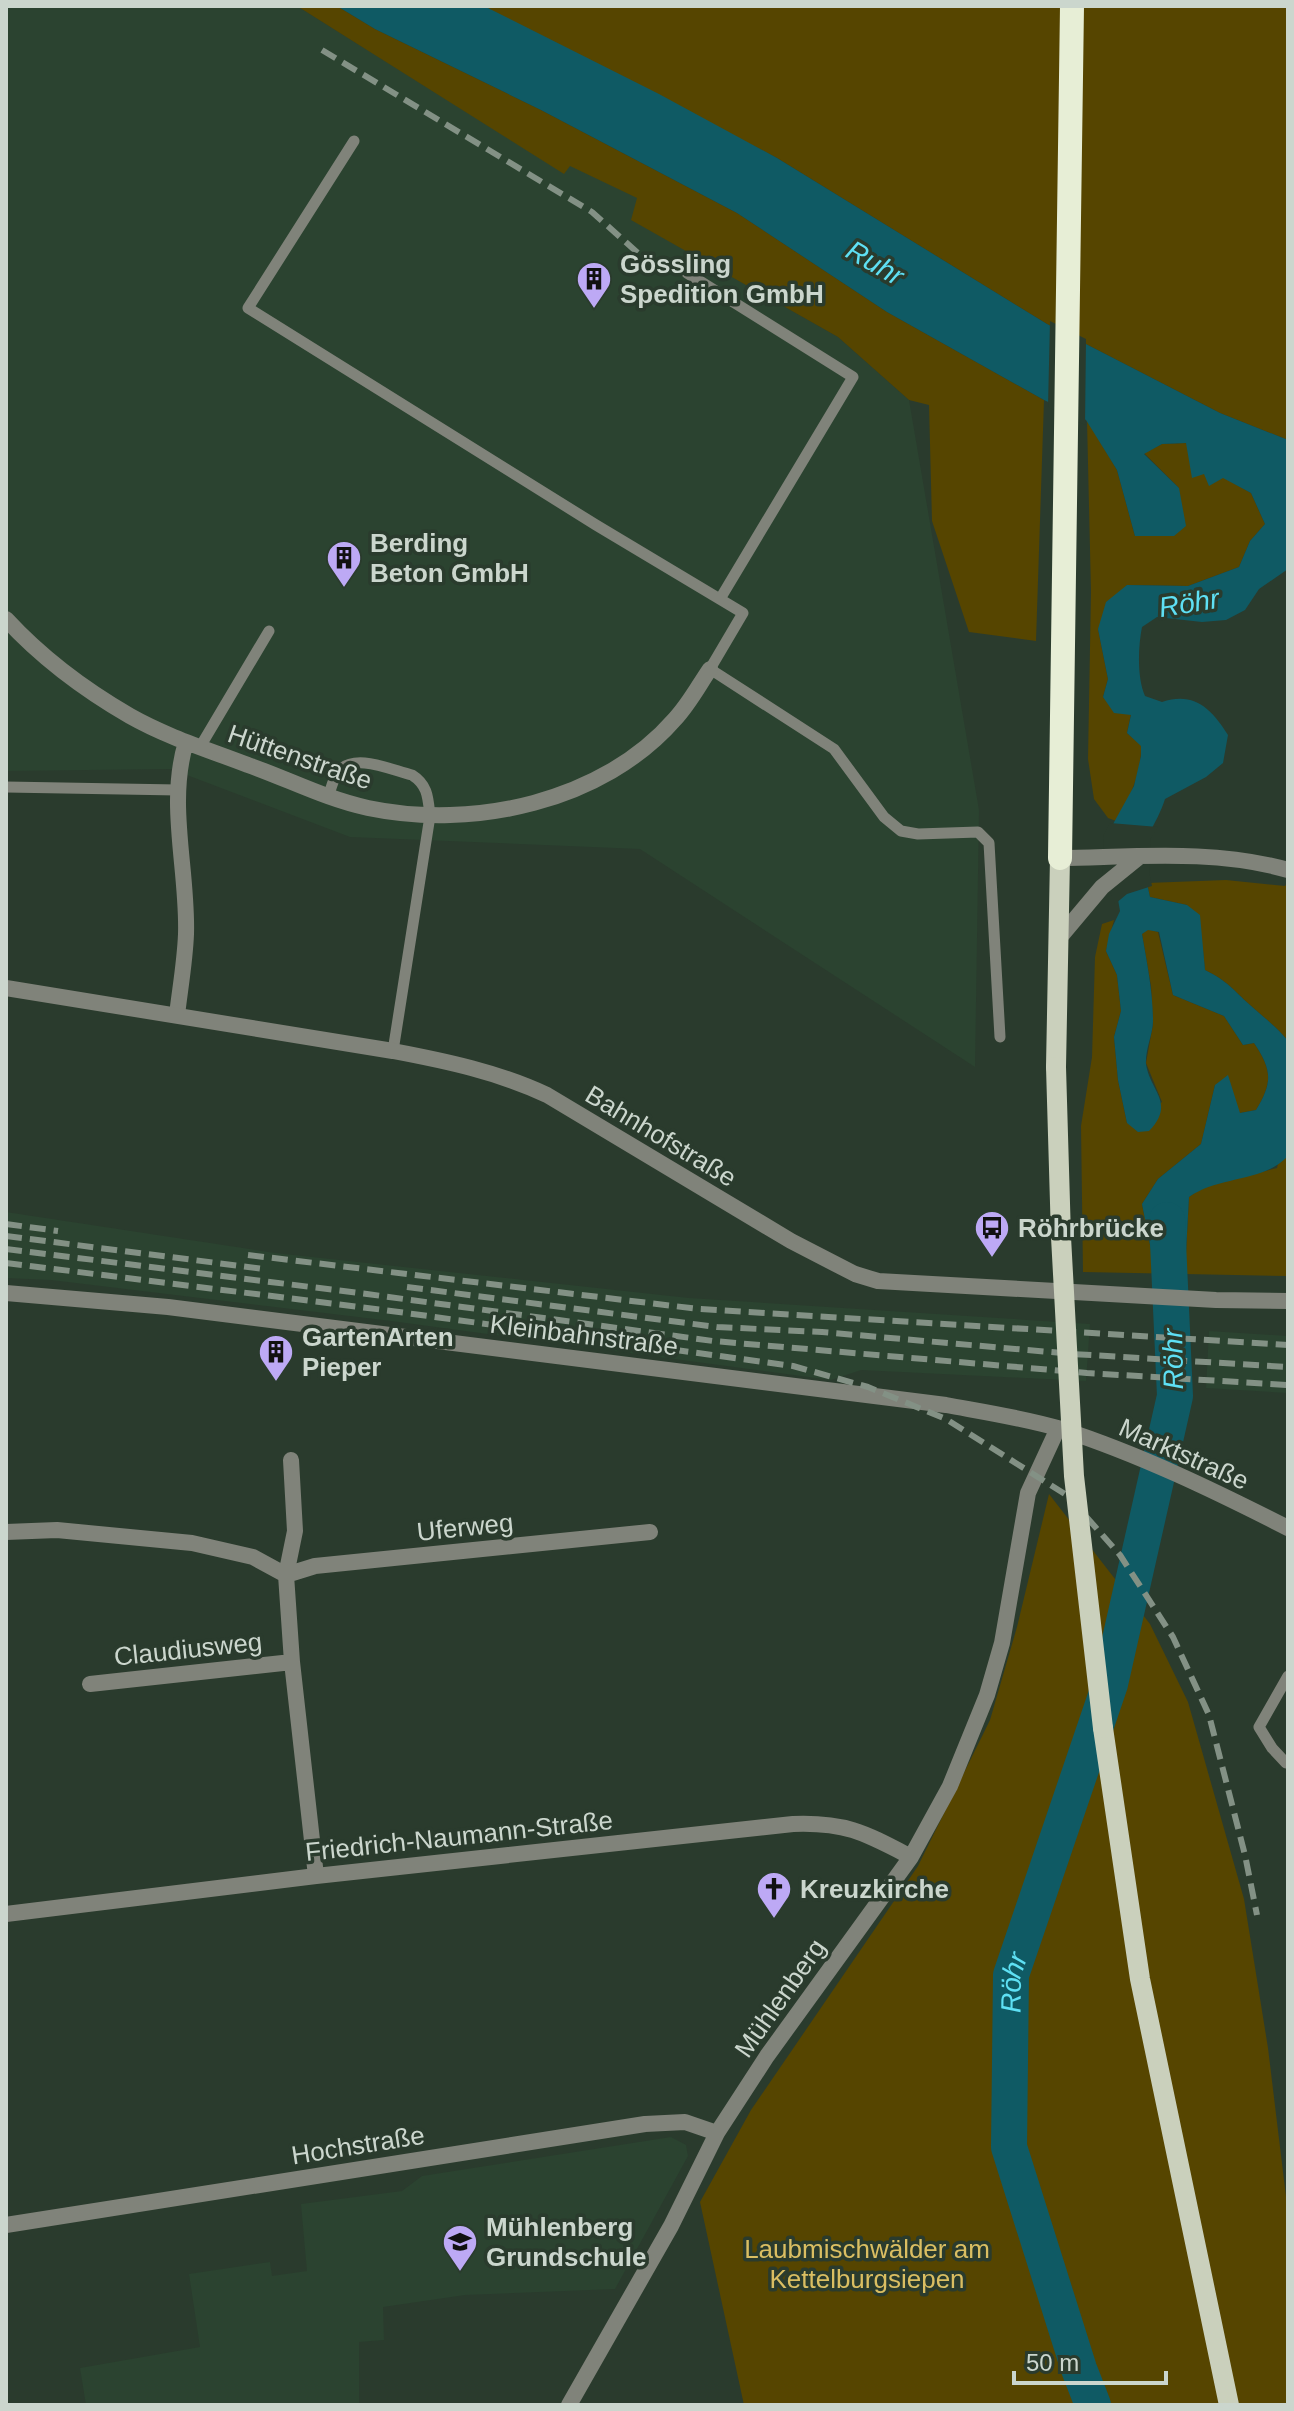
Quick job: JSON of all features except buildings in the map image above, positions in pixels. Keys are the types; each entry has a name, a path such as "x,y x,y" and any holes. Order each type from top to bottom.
{"highway":[{"path":"1060,858 1072,6"}],"main road":[{"path":"1060,858 1057,1144 1074,1476 1111,1798 1140,1979 1229,2405"}],"street":[{"name":"Hüttenstraße","path":"6,619 27,641 71,676 131,716 328,797 369,808 430,816 489,811 543,801 591,782 639,752 675,719 710,669"},
{"path":"177,1015 186,934 179,763 193,744"},
{"path":"1060,858 1205,856 1280,868"},
{"path":"1060,937 1102,887 1139,857"},
{"name":"Bahnhofstraße","path":"6,988 393,1051 455,1063 513,1079 547,1095 720,1200 855,1274 878,1281 1216,1300 1288,1301"},
{"name":"Kleinbahnstraße","path":"6,1293 168,1307 946,1405 1058,1428"},
{"name":"Marktstraße","path":"1058,1428 1201,1485 1288,1528"},
{"name":"Mühlenberg","path":"569,2405 671,2226 717,2133 767,2056 911,1857 950,1786 987,1695 1002,1643 1028,1493 1058,1428"},
{"path":"291,1460 295,1531 286,1575 292,1662 316,1876"},
{"path":"6,1532 57,1530 192,1543 253,1557 286,1575"},
{"name":"Uferweg","path":"286,1575 315,1566 650,1532"},
{"name":"Claudiusweg","path":"90,1684 292,1662"},
{"name":"Friedrich-Naumann-Straße","path":"6,1914 316,1876 793,1824 822,1823 853,1828 911,1857"},
{"name":"Hochstraße","path":"6,2225 645,2124 685,2122 717,2133"}],"lane":[{"path":"354,141 248,308 743,613 710,669 834,749 884,817 901,831 918,834 978,832 989,843 1000,1037"},
{"path":"687,273 853,377 720,599"},
{"path":"193,744 269,631"},
{"path":"328,797 336,774 344,766 360,762 412,775 419,779 428,793 430,816 393,1051"},
{"path":"6,787 178,790"},
{"path":"1286,1763 1259,1727 1288,1676"}],"shaded area":[{"path":"6,6 297,6 564,173 570,165 638,198 632,220 838,337 909,400 979,810 975,1067 640,849 350,837 171,769 6,771"},
{"path":"6,1212 275,1253 689,1298 1090,1324 1086,1381 861,1370 831,1380 391,1321 51,1280 6,1278"},
{"path":"1209,1331 1288,1336 1288,1393 1206,1388"},
{"name":"Mühlenberg Grundschule","path":"671,2137 686,2145 688,2156 615,2289 465,2295 383,2307 384,2340 359,2342 359,2405 86,2405 80,2368 200,2347 189,2274 270,2262 272,2276 307,2271 301,2204 402,2191 422,2176"}],"green space":[{"path":"297,6 337,6 375,29 541,110 737,213 887,312 1044,400 1036,641 969,632 932,521 929,405 909,400 838,337 631,220 637,198 570,166 564,174"},
{"path":"483,6 1288,6 1288,440 1220,413 1047,324 777,158"},
{"path":"1087,420 1117,470 1135,536 1179,488 1144,453 1162,444 1186,443 1204,474 1223,477 1251,493 1265,524 1250,541 1239,567 1188,586 1127,585 1098,629 1108,679 1103,697 1131,714 1127,733 1141,745 1134,784 1116,821 1108,818 1094,799 1088,759 1091,592"},
{"path":"1226,880 1285,886 1288,881 1288,1041 1230,986 1205,970 1203,950 1187,905 1150,897 1147,883"},
{"path":"1114,920 1106,951 1117,975 1121,1011 1114,1037 1118,1080 1127,1123 1162,1102 1146,1063 1153,1024 1151,986 1142,934 1148,929 1158,932 1173,995 1224,1016 1243,1045 1254,1043 1268,1076 1268,1084 1256,1110 1240,1113 1215,1085 1201,1144 1158,1179 1142,1204 1154,1265 1185,1270 1189,1197 1201,1188 1277,1168 1288,1123 1288,1276 1083,1272 1081,1126 1092,1057 1095,957 1102,924"},
{"name":"Laubmischwälder am Kettelburgsiepen","path":"1049,1494 1150,1624 1188,1702 1244,1899 1268,2048 1288,2213 1288,2405 744,2405 700,2202 751,2110 918,1866 990,1720 1017,1627"}],"water":[{"name":"Ruhr","path":"337,6 484,6 659,94 777,158 1047,324 1220,413 1288,440 1288,569 1259,589 1245,610 1226,620 1202,622 1157,617 1142,627 1141,635 1139,672 1145,696 1162,702 1173,699 1193,701 1209,710 1228,735 1223,763 1206,777 1165,799 1146,841 1145,865 1150,897 1187,905 1200,915 1205,970 1230,986 1288,1041 1287,1157 1266,1171 1213,1185 1189,1197 1185,1270 1154,1265 1142,1204 1158,1179 1201,1144 1215,1085 1228,1075 1240,1113 1256,1110 1268,1084 1268,1076 1254,1043 1243,1045 1224,1016 1173,995 1159,932 1148,930 1142,934 1153,1021 1146,1064 1161,1105 1157,1121 1149,1131 1138,1132 1127,1123 1118,1080 1114,1037 1121,1011 1117,975 1106,951 1109,934 1120,911 1107,835 1134,786 1141,746 1127,733 1131,715 1114,713 1103,697 1108,679 1098,629 1106,602 1127,585 1188,586 1239,567 1250,541 1265,524 1251,493 1223,478 1209,486 1204,474 1192,478 1186,443 1162,444 1144,454 1179,488 1186,526 1174,536 1135,536 1117,470 1086,420 1044,400 887,312 737,213 541,110 375,29"}],"pier":[{"path":"1050,321 1086,339 1085,425 1048,407"},
{"path":"1110,823 1158,827 1151,838 1149,871 1152,886 1127,894 1115,904 1102,872 1104,834"}],"waterway":[{"name":"Röhr","path":"1093,2405 1009,2147 1011,1975 1110,1684 1175,1396 1167,1220"}],"railway":[{"path":"322,50 592,212 648,262"},
{"path":"6,1224 58,1231"},
{"path":"6,1236 264,1269"},
{"path":"6,1249 713,1341 1087,1373 1288,1385"},
{"path":"248,1255 699,1309 1288,1345"},
{"path":"6,1263 384,1310 793,1366 868,1387 946,1419 1068,1496 1120,1555 1173,1637 1209,1715 1257,1915"},
{"path":"407,1287 717,1327 1288,1367"}],"place":[{"name":"Gössling Spedition GmbH","path":"594,310"},
{"name":"Berding Beton GmbH","path":"344,589"},
{"name":"Röhrbrücke","path":"992,1259"},
{"name":"GartenArten Pieper","path":"276,1383"},
{"name":"Kreuzkirche","path":"774,1920"},
{"name":"Mühlenberg Grundschule","path":"460,2273"}]}
